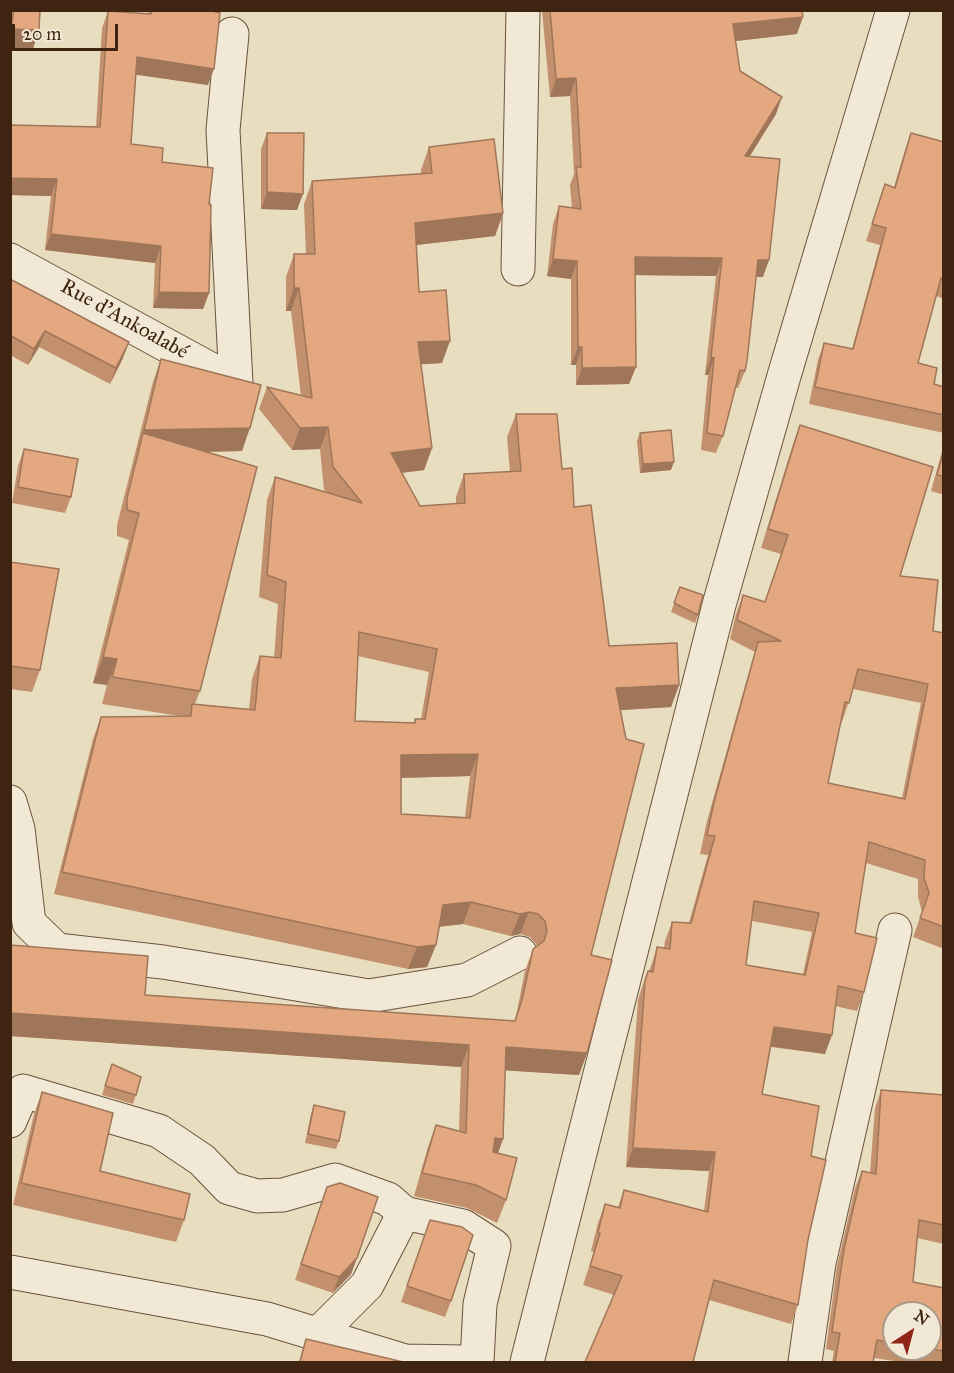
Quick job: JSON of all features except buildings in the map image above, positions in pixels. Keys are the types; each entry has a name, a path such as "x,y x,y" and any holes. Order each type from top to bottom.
{"street":[{"path":"518,269 523,10"},
{"path":"10,1121 23,1091 159,1131 202,1160 229,1188 257,1196 283,1195 335,1180 388,1199 404,1213 463,1226 494,1246 480,1304 478,1362 527,1359 719,606 784,376 893,10"},
{"name":"Rue d'Ankoalabé","path":"10,260 236,383 223,129 232,34"},
{"path":"10,802 18,829 29,923 57,950 162,962 369,996 466,980 520,953"},
{"path":"805,1362 819,1263 895,930"},
{"path":"318,1334 367,1284 404,1213"},
{"path":"10,1272 267,1319 405,1361 464,1362"}]}
